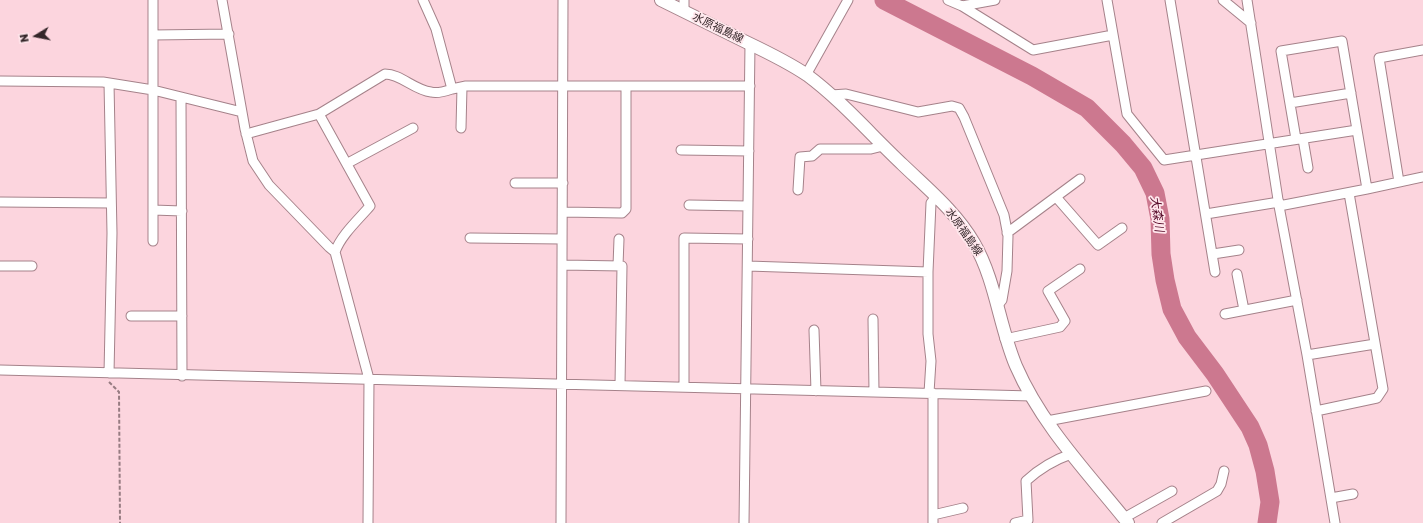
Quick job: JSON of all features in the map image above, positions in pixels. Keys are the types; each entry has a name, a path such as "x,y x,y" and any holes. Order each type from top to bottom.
{"main road":[{"name":"水原福島線","path":"661,0 684,6 750,44 781,59 806,75 831,95 954,214 984,260 992,285 1005,339 1017,369 1032,396 1055,435 1126,520"}],"street":[{"path":"153,0 153,241"},
{"path":"222,0 246,134 253,161 269,185 335,252 369,379 368,523"},
{"path":"423,0 436,30 452,89"},
{"path":"561,523 563,0"},
{"path":"806,75 848,0"},
{"path":"948,0 962,6 1032,50 1113,35"},
{"path":"962,6 995,0"},
{"path":"1107,0 1128,114 1164,160 1357,130"},
{"path":"1170,0 1215,272"},
{"path":"1223,0 1251,23"},
{"path":"1247,0 1279,204 1336,523"},
{"path":"153,36 229,34"},
{"path":"1308,168 1290,103 1281,51 1342,41 1367,189"},
{"path":"744,523 750,44"},
{"path":"1399,182 1379,58 1423,50"},
{"path":"246,134 320,114 381,75 385,74 391,74 413,86 431,92 441,92 462,87 750,86"},
{"path":"0,81 109,83 153,90 242,112"},
{"path":"108,373 112,234 109,83"},
{"path":"562,212 622,213 626,209 626,86"},
{"path":"461,128 462,87"},
{"path":"831,95 846,94 918,112 952,106 959,108 1004,215 1007,233 1007,271 1002,300 997,306"},
{"path":"1290,103 1351,94"},
{"path":"181,97 182,376"},
{"path":"320,114 370,206 342,237 335,252"},
{"path":"348,164 413,128"},
{"path":"798,190 800,157 812,156 820,149 871,149 883,146"},
{"path":"681,150 749,151"},
{"path":"1206,214 1349,193 1423,177"},
{"path":"1007,233 1080,179"},
{"path":"515,183 563,183"},
{"path":"1316,410 1377,398 1383,389 1349,193"},
{"path":"936,197 931,203 928,272 928,334 931,361 933,519 963,508"},
{"path":"1056,197 1098,245 1122,228"},
{"path":"0,202 111,203"},
{"path":"689,205 748,206"},
{"path":"153,210 182,210"},
{"path":"470,238 562,238"},
{"path":"684,387 684,238 748,238"},
{"path":"618,266 619,239"},
{"path":"1213,254 1239,250"},
{"path":"562,265 622,266 620,386"},
{"path":"0,266 32,266"},
{"path":"748,266 928,272"},
{"path":"1005,339 1060,327 1065,321 1048,291 1080,269"},
{"path":"1237,274 1244,310"},
{"path":"1225,314 1297,300"},
{"path":"131,316 182,316"},
{"path":"873,319 874,392"},
{"path":"814,330 816,391"},
{"path":"1307,355 1375,344"},
{"path":"0,370 182,376 369,379 1032,396"},
{"path":"1047,421 1206,391"},
{"path":"1015,523 1028,520 1026,481 1032,475 1058,458 1071,454"},
{"path":"1162,523 1217,491 1224,471"},
{"path":"1126,520 1172,491"},
{"path":"1331,498 1353,494"}],"path":[{"path":"108,373 109,381 119,392 120,523"}],"waterway":[{"name":"大森川","path":"884,0 1032,76 1087,108 1123,144 1143,168 1155,193 1160,219 1161,254 1172,309 1187,337 1215,374 1250,427 1258,445 1265,471 1270,502 1267,523"}]}
